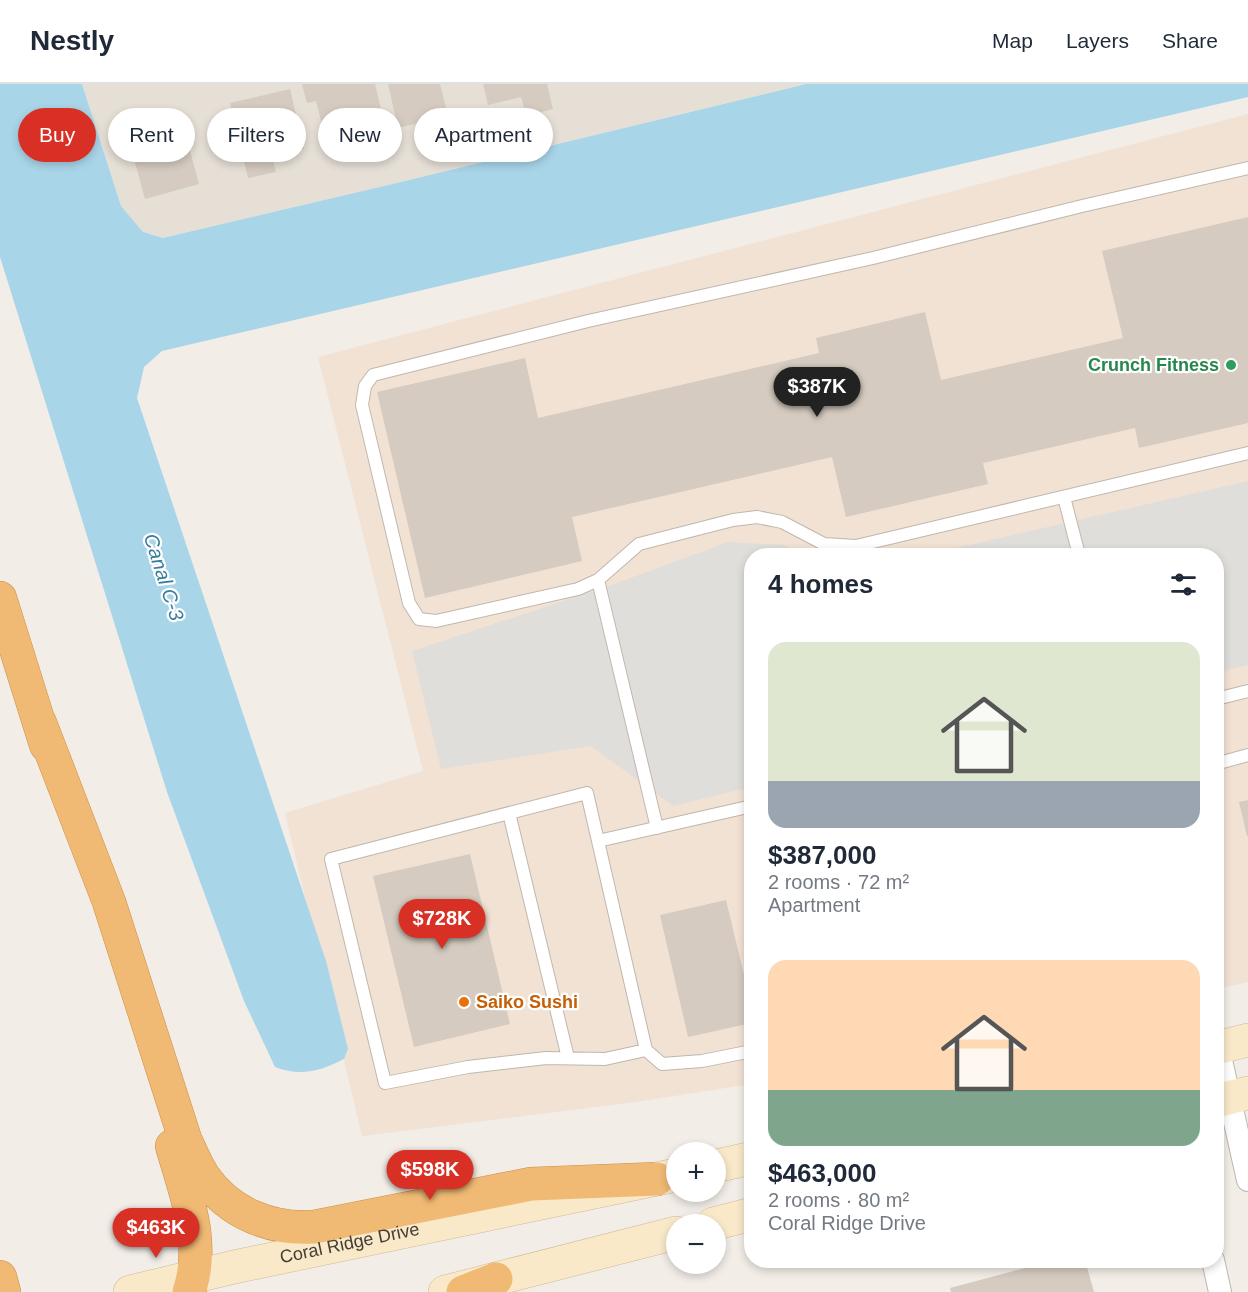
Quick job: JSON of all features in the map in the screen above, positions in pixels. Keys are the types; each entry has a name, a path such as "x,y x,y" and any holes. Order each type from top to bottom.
{"highway":[{"path":"0,598 193,1216 197,1254 192,1284"},
{"path":"40,723 109,902 185,1139 203,1176 228,1202 264,1222 298,1228 324,1226 531,1184 666,1177"},
{"path":"0,1277 4,1292"},
{"path":"463,1292 496,1279"}],"main road":[{"path":"726,1164 744,1160"},
{"name":"Coral Ridge Drive","path":"130,1292 192,1284 666,1177"},
{"path":"726,1221 744,1216"},
{"path":"445,1292 666,1236"}],"street":[{"path":"1225,1044 1231,1097 1248,1180"},
{"path":"1215,1268 1220,1292"}],"lane":[{"path":"1248,168 873,258 588,321 373,375 365,386 362,405 408,603 419,619 436,621 578,589 598,580 639,544 733,520 757,517 782,522 824,544 856,546 1248,453"},
{"path":"1064,497 1077,548"},
{"path":"598,580 657,828"},
{"path":"1224,697 1248,691"},
{"path":"1224,762 1248,755"},
{"path":"646,1050 605,1059 546,1058 468,1067 386,1083 331,859 586,793 646,1050 662,1064 702,1061 744,1053"},
{"path":"598,841 744,808"},
{"path":"509,813 568,1058"}],"shaded area":[{"path":"82,84 806,84 553,145 553,108 414,108 414,162 484,162 163,238 143,232 121,206 96,128 96,108 90,108"},
{"path":"1248,114 1248,982 1224,987 1224,548 744,548 744,1085 636,1102 362,1136 285,813 423,771 318,357"},
{"path":"1248,481 1248,665 1224,670 1224,548 956,548"},
{"path":"728,542 784,545 789,548 744,548 744,789 673,806 591,746 441,769 412,651 617,583"}],"water":[{"name":"Canal C-3","path":"0,84 82,84 90,108 18,108 18,162 96,162 96,128 121,206 143,232 163,238 484,162 553,162 553,145 806,84 1248,84 1248,97 162,351 144,367 137,398 326,961 348,1049 344,1059 327,1067 310,1071 293,1072 275,1067 244,1001 167,792 0,257"}],"building":[{"path":"302,84 375,84 381,108 318,109 316,101 307,103"},
{"path":"388,84 440,84 446,108 414,108 414,124 402,127 402,108 393,108"},
{"path":"483,84 547,84 553,108 524,108 521,97 488,105"},
{"path":"290,89 294,108 231,108 230,103"},
{"path":"135,162 193,162 199,184 145,199"},
{"path":"244,162 274,162 276,172 248,178"},
{"path":"1248,217 1248,423 1139,448 1135,428 983,463 988,484 846,517 832,457 572,517 582,561 425,598 377,392 525,358 538,418 819,353 816,338 925,312 941,380 1123,338 1102,251"},
{"path":"1248,800 1248,836 1247,836 1239,802"},
{"path":"470,854 510,1024 414,1047 373,876"},
{"path":"726,900 744,975 744,1025 688,1037 660,915"},
{"path":"1025,1268 1087,1268 1094,1292 951,1292 950,1288"}],"place":[{"name":"Crunch Fitness","path":"1231,365"},
{"name":"Saiko Sushi","path":"464,1002"}]}
